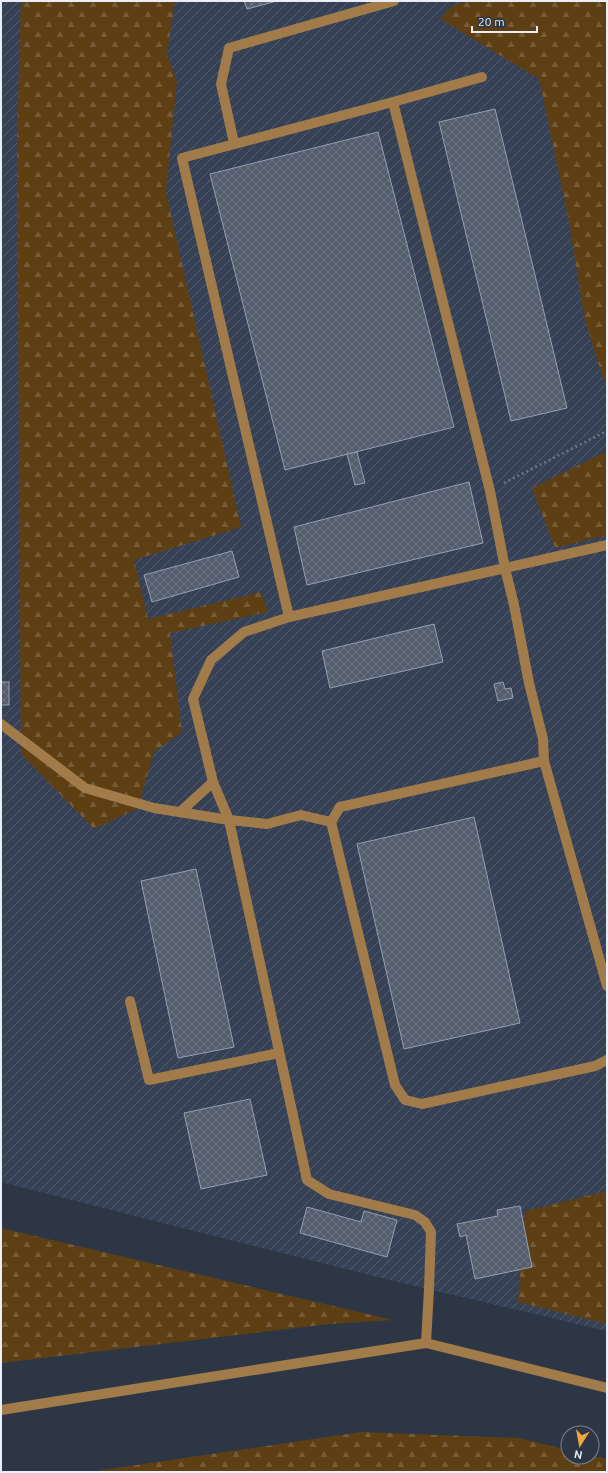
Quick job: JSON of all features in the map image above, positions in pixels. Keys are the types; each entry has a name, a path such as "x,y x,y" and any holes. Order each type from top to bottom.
{"street":[{"path":"234,143 221,84 229,48 390,2"},
{"path":"289,617 182,158 482,77"},
{"path":"393,102 490,491 529,683 543,739 544,761 607,986"},
{"path":"426,1343 430,1290 431,1232 425,1222 415,1215 329,1194 307,1180 229,820 214,782 193,699 211,660 244,632 289,617 607,544"},
{"path":"1,724 85,788 154,808 229,820 267,824 300,815 331,822"},
{"path":"544,761 340,807 331,822 395,1085 405,1100 422,1104 595,1066 607,1060"},
{"path":"180,812 214,782"},
{"path":"130,1001 149,1080 279,1053"},
{"path":"1,1410 426,1343 607,1388"}],"path":[{"path":"490,491 528,470 607,431"}],"shaded area":[{"path":"1,1 607,1 607,1331 377,1277 1,1182"}],"green space":[{"path":"21,1 175,1 167,55 177,81 166,192 241,527 134,560 148,619 261,592 268,612 170,633 182,732 154,752 138,808 94,829 21,754 17,136"},
{"path":"469,1 607,1 607,390 585,321 568,217 539,79 440,19 452,6"},
{"path":"607,451 607,535 555,548 532,488"},
{"path":"607,1191 607,1324 518,1302 525,1211"},
{"path":"1,1228 393,1320 329,1324 1,1363"},
{"path":"361,1432 519,1438 560,1448 560,1465 600,1465 600,1458 607,1459 607,1472 88,1472"}],"building":[{"path":"244,1 277,1 247,9"},
{"path":"495,109 567,408 511,421 439,122"},
{"path":"378,132 454,427 285,470 210,174"},
{"path":"357,452 365,483 355,485 347,454"},
{"path":"469,482 483,543 307,585 294,527"},
{"path":"232,551 239,577 152,602 144,575"},
{"path":"434,624 443,662 330,688 322,651"},
{"path":"1,682 9,682 9,705 1,705"},
{"path":"503,682 505,689 511,688 513,698 498,701 494,684"},
{"path":"474,817 520,1023 404,1049 357,844"},
{"path":"196,869 234,1047 178,1058 141,881"},
{"path":"250,1099 267,1175 201,1189 184,1113"},
{"path":"520,1206 532,1267 475,1279 466,1235 460,1237 457,1224 498,1216 497,1210"},
{"path":"307,1207 361,1222 364,1211 397,1220 387,1257 300,1233"}]}
